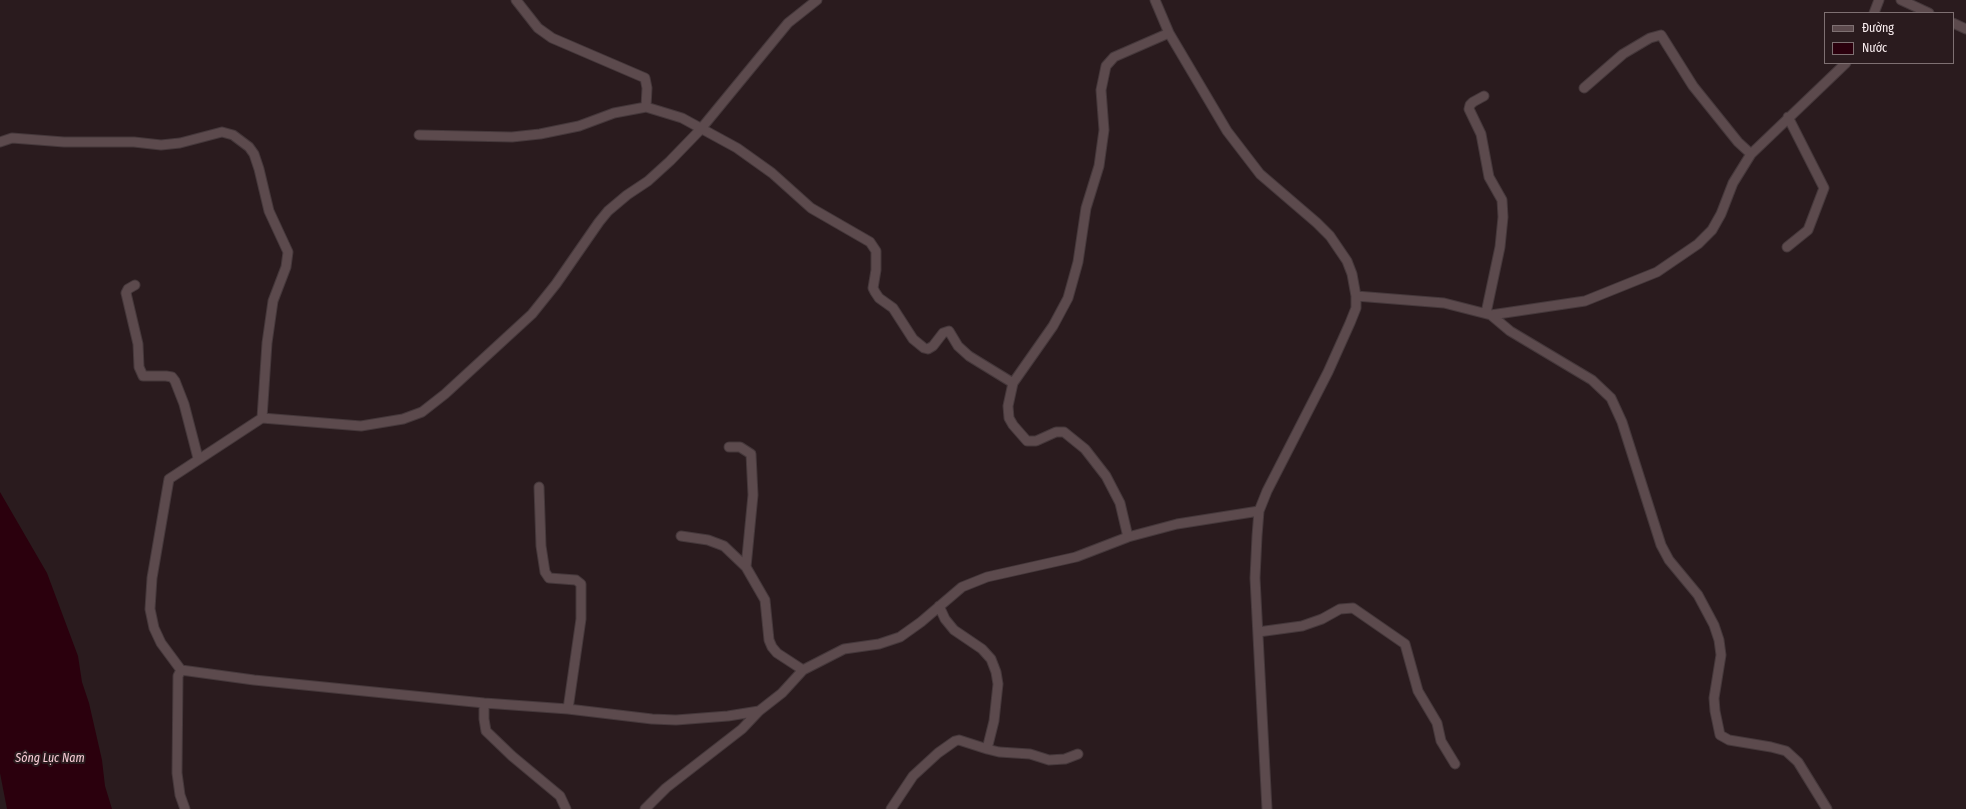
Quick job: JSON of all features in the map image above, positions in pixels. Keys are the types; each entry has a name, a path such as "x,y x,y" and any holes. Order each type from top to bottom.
{"street":[{"path":"516,0 538,28 552,38 645,78 647,88 646,107"},
{"path":"759,711 728,716 672,720 633,718 568,709 484,704 254,680 181,670 161,643 154,628 150,609 152,578 169,478 262,418 361,426 403,419 422,412 445,394 532,314 556,284 608,211 627,195 648,181 665,166 700,130 788,24 817,0"},
{"path":"1154,0 1169,33 1227,131 1252,164 1275,188 1317,223 1340,248 1352,274 1356,296 1356,308 1350,323 1328,372 1267,491 1260,511 1256,536 1255,578 1268,809"},
{"path":"1874,12 1879,0"},
{"path":"1901,0 1927,12"},
{"path":"1954,23 1966,29"},
{"path":"1128,537 1120,503 1106,476 1084,449 1064,432 1056,432 1036,441 1027,441 1009,418 1008,406 1013,383 1053,326 1068,298 1078,262 1086,208 1100,166 1104,130 1101,90 1106,66 1114,57 1169,33"},
{"path":"1584,88 1623,54 1650,38 1661,35 1693,86 1738,142 1751,154"},
{"path":"1356,296 1444,303 1488,314 1585,301 1657,272 1688,251 1712,230 1721,214 1733,183 1751,154 1845,64"},
{"path":"1484,96 1473,102 1469,109 1481,134 1488,174 1502,200 1503,217 1500,247 1488,314"},
{"path":"419,135 512,137 540,134 579,126 614,113 646,107 682,118 700,130 737,148 772,173 812,208 870,242 876,251 876,270 873,288 875,292 879,298 893,308 914,339 924,348 928,349 933,346 943,333 949,331 958,346 969,356 1013,383"},
{"path":"1787,247 1808,230 1824,188 1788,117"},
{"path":"0,142 12,138 64,142 134,142 161,145 180,143 222,132 233,135 249,147 254,154 269,211 288,252 288,258 273,301 267,342 262,418"},
{"path":"135,286 128,289 126,293 138,344 139,366 144,376 166,376 172,377 175,381 184,404 198,458"},
{"path":"1488,314 1514,334 1592,380 1611,398 1622,422 1661,545 1669,560 1698,595 1714,625 1719,640 1721,655 1714,698 1714,711 1720,735 1730,740 1771,747 1786,752 1798,762 1827,809"},
{"path":"728,448 740,447 751,454 753,495 746,566"},
{"path":"539,488 541,546 545,572 549,578 576,580 581,584 581,619 568,709"},
{"path":"645,809 666,788 742,729 759,711 778,696 803,670 844,649 879,644 900,638 962,587 986,577 1076,557 1128,537 1203,519 1260,511"},
{"path":"681,536 708,540 724,546 746,566 765,600 769,640 772,647 783,657 803,670"},
{"path":"940,606 945,618 954,630 982,649 991,659 996,672 998,684 994,721 987,749"},
{"path":"1258,632 1302,626 1322,619 1343,608 1353,608 1405,644 1418,691 1438,723 1441,741 1455,764"},
{"path":"181,670 178,676 177,773 180,795 185,809"},
{"path":"484,704 486,731 512,756 560,796 566,809"},
{"path":"891,809 913,776 955,741 959,740 987,749 1030,754 1049,760 1065,759 1078,754"}],"water":[{"name":"Sông Lục Nam","path":"0,492 47,573 78,656 82,682 89,703 102,760 105,786 112,809 7,809 0,773"}]}
